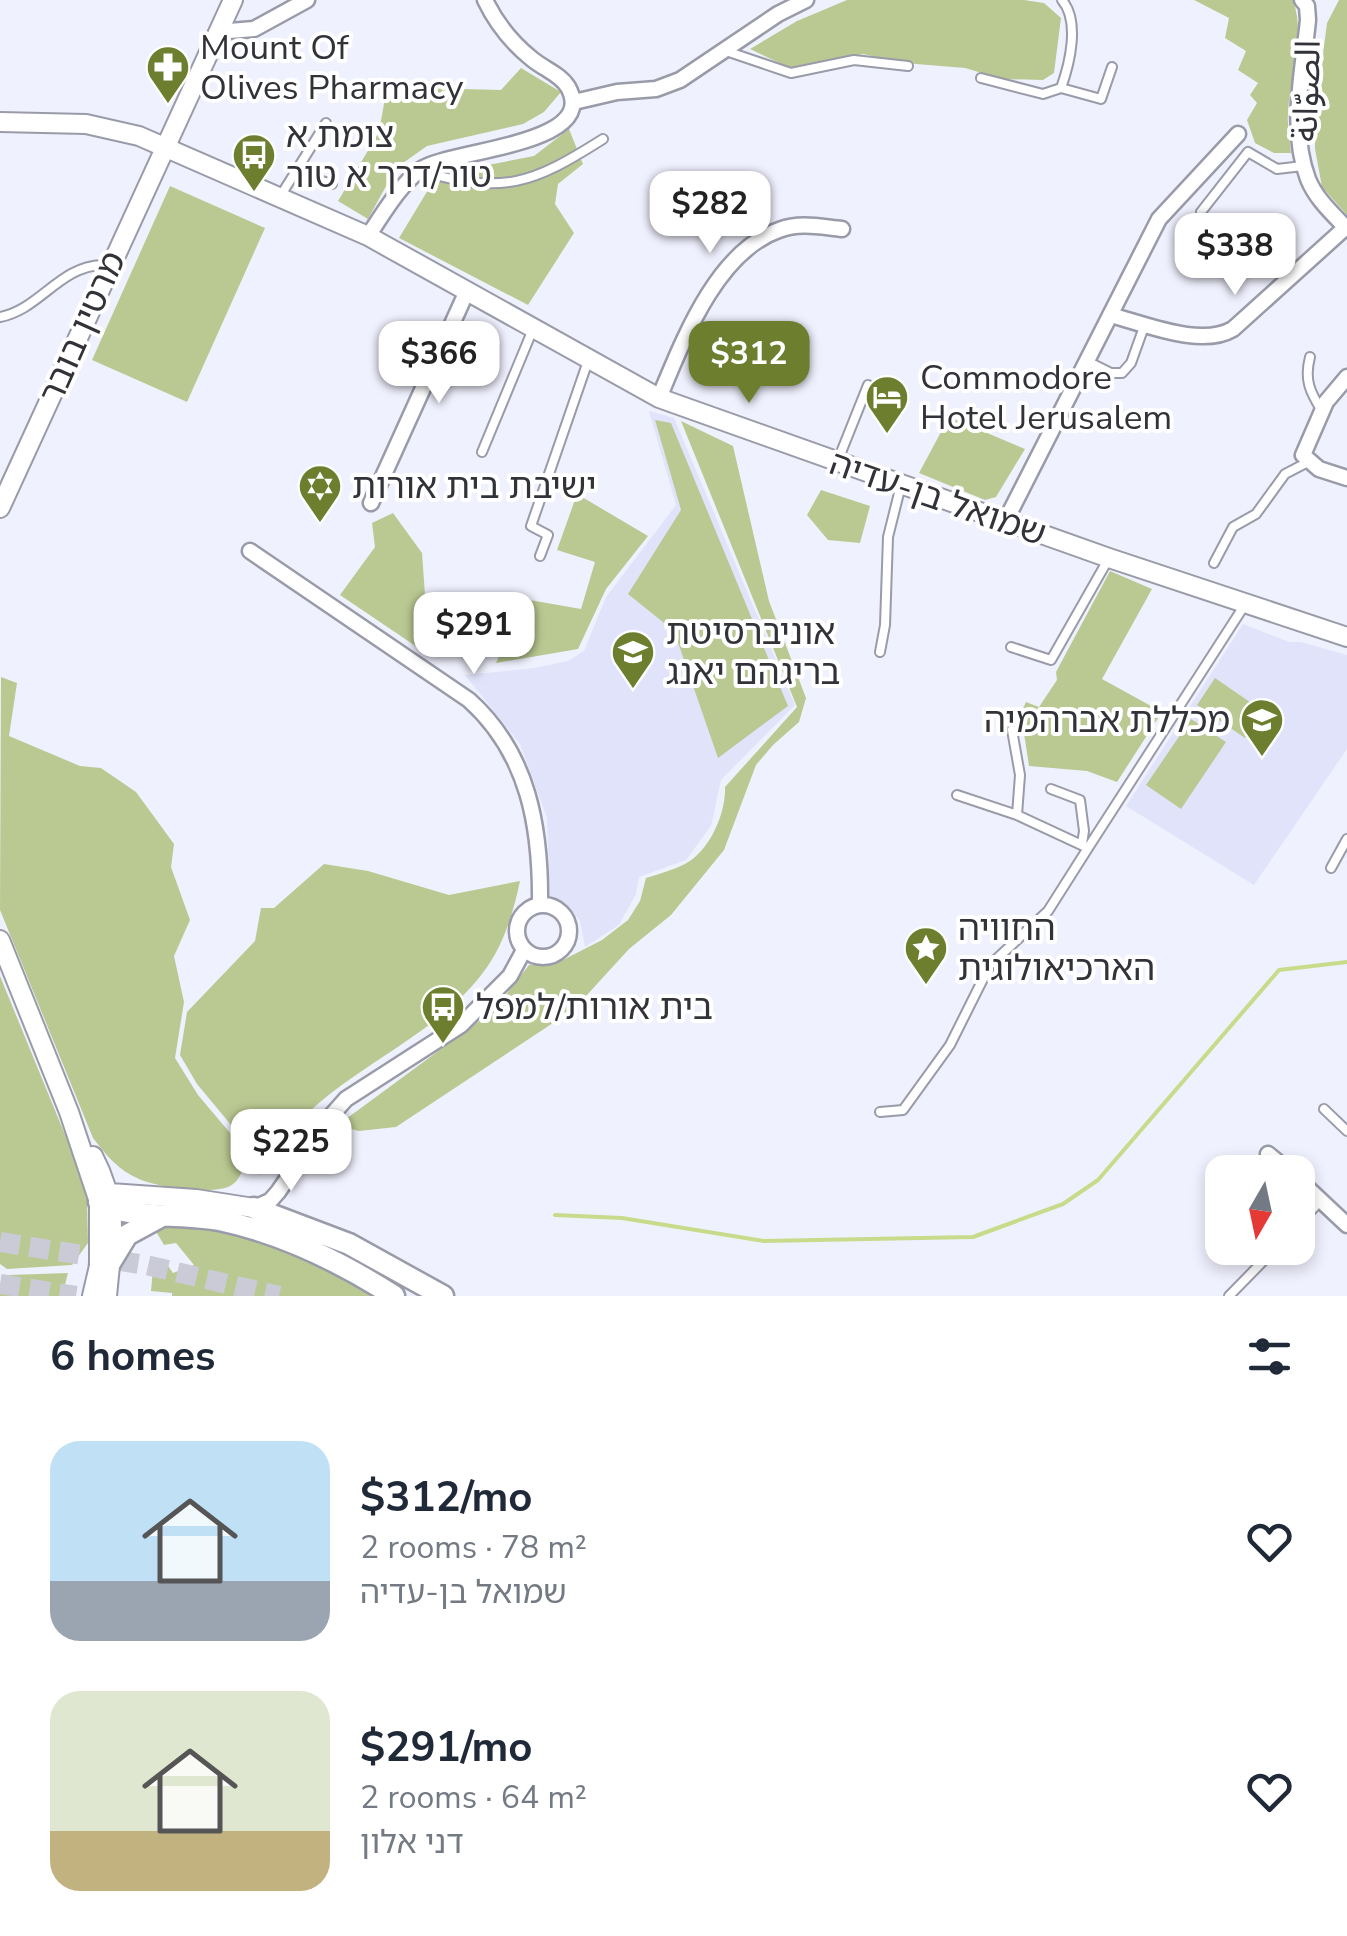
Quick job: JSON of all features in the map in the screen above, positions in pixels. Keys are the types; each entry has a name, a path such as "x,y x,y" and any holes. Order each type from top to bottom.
{"main road":[{"path":"107,1202 247,1226 332,1260 394,1296"},
{"path":"254,1208 311,1228 376,1258 444,1296"},
{"path":"110,1263 134,1230 150,1220 172,1214"}],"street":[{"name":"מרטין בובר","path":"0,508 232,0"},
{"path":"218,32 254,29 307,0"},
{"path":"368,236 419,171 438,160 531,141 566,118 574,102 567,85 514,43 485,0"},
{"path":"574,102 680,80 806,0"},
{"name":"الصوّانة","path":"1302,0 1308,6 1308,20 1298,118 1305,165 1318,198 1346,229"},
{"name":"שמואל בן-עדיה","path":"0,122 86,124 140,136 368,236 658,398 1005,522 1347,637"},
{"path":"1005,522 1159,219 1238,134"},
{"path":"658,398 684,340 733,259 780,229 805,225 842,229"},
{"path":"1110,315 1202,338 1220,336 1234,329 1346,229"},
{"path":"371,502 468,291"},
{"path":"1347,377 1322,411 1303,455 1308,462 1347,478"},
{"path":"250,551 470,700 492,722 514,757 531,804 540,858 540,905"},
{"path":"540,905 560,911 569,927 560,951 552,956 534,956 524,950 518,939 518,923 528,909 540,905"},
{"path":"0,940 107,1202 92,1296"},
{"path":"98,1164 124,1183 150,1194 254,1208 270,1201 346,1099 461,1024 510,976 524,950"},
{"path":"69,1112 98,1164 107,1202 107,1296"},
{"path":"288,1174 285,1206 311,1228"},
{"path":"107,1202 150,1194"},
{"path":"1315,1194 1347,1226"}],"lane":[{"path":"1062,0 1072,14 1068,70 1062,88"},
{"path":"726,50 791,73 854,60 908,66"},
{"path":"981,78 1042,94 1062,88 1101,99 1112,67"},
{"path":"280,196 326,122"},
{"path":"419,171 472,184 520,182 548,173 603,139"},
{"path":"1201,212 1248,152 1277,169 1305,165"},
{"path":"295,173 332,184"},
{"path":"0,326 67,275 91,265 102,265 105,273"},
{"path":"0,318 13,315"},
{"path":"1087,361 1111,373 1122,372 1131,363 1145,324"},
{"path":"482,452 533,330"},
{"path":"1310,357 1306,374 1309,391 1322,411"},
{"path":"540,556 548,535 531,526 588,361"},
{"path":"837,462 868,385"},
{"path":"1214,562 1232,527 1256,514 1285,474 1308,462"},
{"path":"880,652 885,625 886,550 901,485"},
{"path":"1011,647 1051,660 1109,558"},
{"path":"880,1112 903,1110 950,1044 990,966 1048,911 1085,846 1246,603"},
{"path":"1012,730 1020,775 1018,815"},
{"path":"1051,789 1080,800 1085,846"},
{"path":"957,795 1018,815 1085,846"},
{"path":"1331,868 1347,839"},
{"path":"1324,1110 1347,1131"},
{"path":"1315,1207 1322,1200"},
{"path":"1229,1296 1259,1265"}],"shaded area":[{"name":"אוניברסיטת בריגהם יאנג","path":"649,411 674,418 795,705 721,780 711,826 686,860 639,877 636,894 619,925 585,947 580,921 567,906 550,897 547,818 520,744 465,675 534,668 568,661 584,651 606,597 676,505"},
{"path":"1243,624 1289,642 1347,655 1347,749 1254,885 1126,806"}],"green space":[{"path":"847,0 1044,3 1061,18 1054,73 1043,80 1002,79 965,68 904,63 863,54 790,68 750,49 797,21"},
{"path":"1194,0 1293,0 1298,28 1288,113 1291,153 1274,153 1255,143 1247,120 1257,103 1250,95 1258,83 1238,70 1246,51 1225,38 1229,18"},
{"path":"1339,0 1347,0 1347,215 1322,187 1315,149 1315,116 1327,23"},
{"path":"521,68 561,92 544,112 523,124 427,146 396,168 368,219 338,201 379,132 387,87 501,90"},
{"path":"569,129 583,164 558,184 555,204 574,233 528,305 399,238 431,185 462,170 534,156"},
{"path":"170,186 265,228 187,402 92,360"},
{"path":"949,417 1025,449 996,497 985,500 919,473"},
{"path":"655,420 671,423 788,706 718,758 674,631 628,594 681,510"},
{"path":"681,421 733,446 769,601 806,698 799,722 756,765 724,850 671,915 629,949 586,996 556,1021 396,1127 359,1131 347,1128 346,1119 494,1010 529,965 559,962 602,940 628,920 640,901 646,878 685,864 702,850 719,819 725,787 797,707"},
{"path":"821,490 870,506 860,543 828,540 807,515"},
{"path":"577,494 648,536 606,589 578,649 496,663 524,599 581,609 595,562 557,550"},
{"path":"393,513 422,553 427,622 420,649 340,595 375,547 372,523"},
{"path":"1110,571 1152,589 1102,679 1162,712 1117,782 1087,771 1029,766 1021,713 1026,702 1039,707 1057,680 1056,672"},
{"path":"1,677 17,683 9,736 80,766 101,768 136,792 174,844 171,867 190,920 174,956 184,1002 175,1058 198,1095 247,1153 240,1176 230,1186 199,1190 147,1182 119,1167 93,1138 0,910"},
{"path":"1215,678 1263,711 1245,738 1197,705"},
{"path":"1191,719 1226,742 1181,809 1146,785"},
{"path":"324,864 368,871 449,895 520,881 506,930 482,974 428,1026 308,1113 282,1141 261,1175 249,1161 251,1149 197,1084 180,1055 187,1012 255,941 261,908 274,908"},
{"path":"0,976 77,1164 87,1199 88,1243 72,1265 7,1269 0,1264"},
{"path":"183,1223 284,1251 379,1296 172,1296 151,1291 154,1258 163,1259 173,1273 194,1265 176,1243 164,1245 154,1228"},
{"path":"68,1273 62,1296 0,1296 0,1288 8,1287 9,1275"}],"waterway":[{"path":"555,1215 622,1218 764,1241 973,1237 1063,1204 1098,1180 1279,970 1347,962"}],"tunnel":[{"path":"0,1242 146,1265 279,1296"},
{"path":"0,1284 76,1296"}],"place":[{"name":"Mount Of Olives Pharmacy","path":"168,105"},
{"name":"צומת א טור/דרך א טור","path":"254,193"},
{"name":"Commodore Hotel Jerusalem","path":"887,435"},
{"name":"ישיבת בית אורות","path":"320,524"},
{"name":"אוניברסיטת בריגהם יאנג","path":"633,690"},
{"name":"מכללת אברהמיה","path":"1262,758"},
{"name":"החוויה הארכיאולוגית","path":"926,986"},
{"name":"בית אורות/למפל","path":"443,1045"}]}
